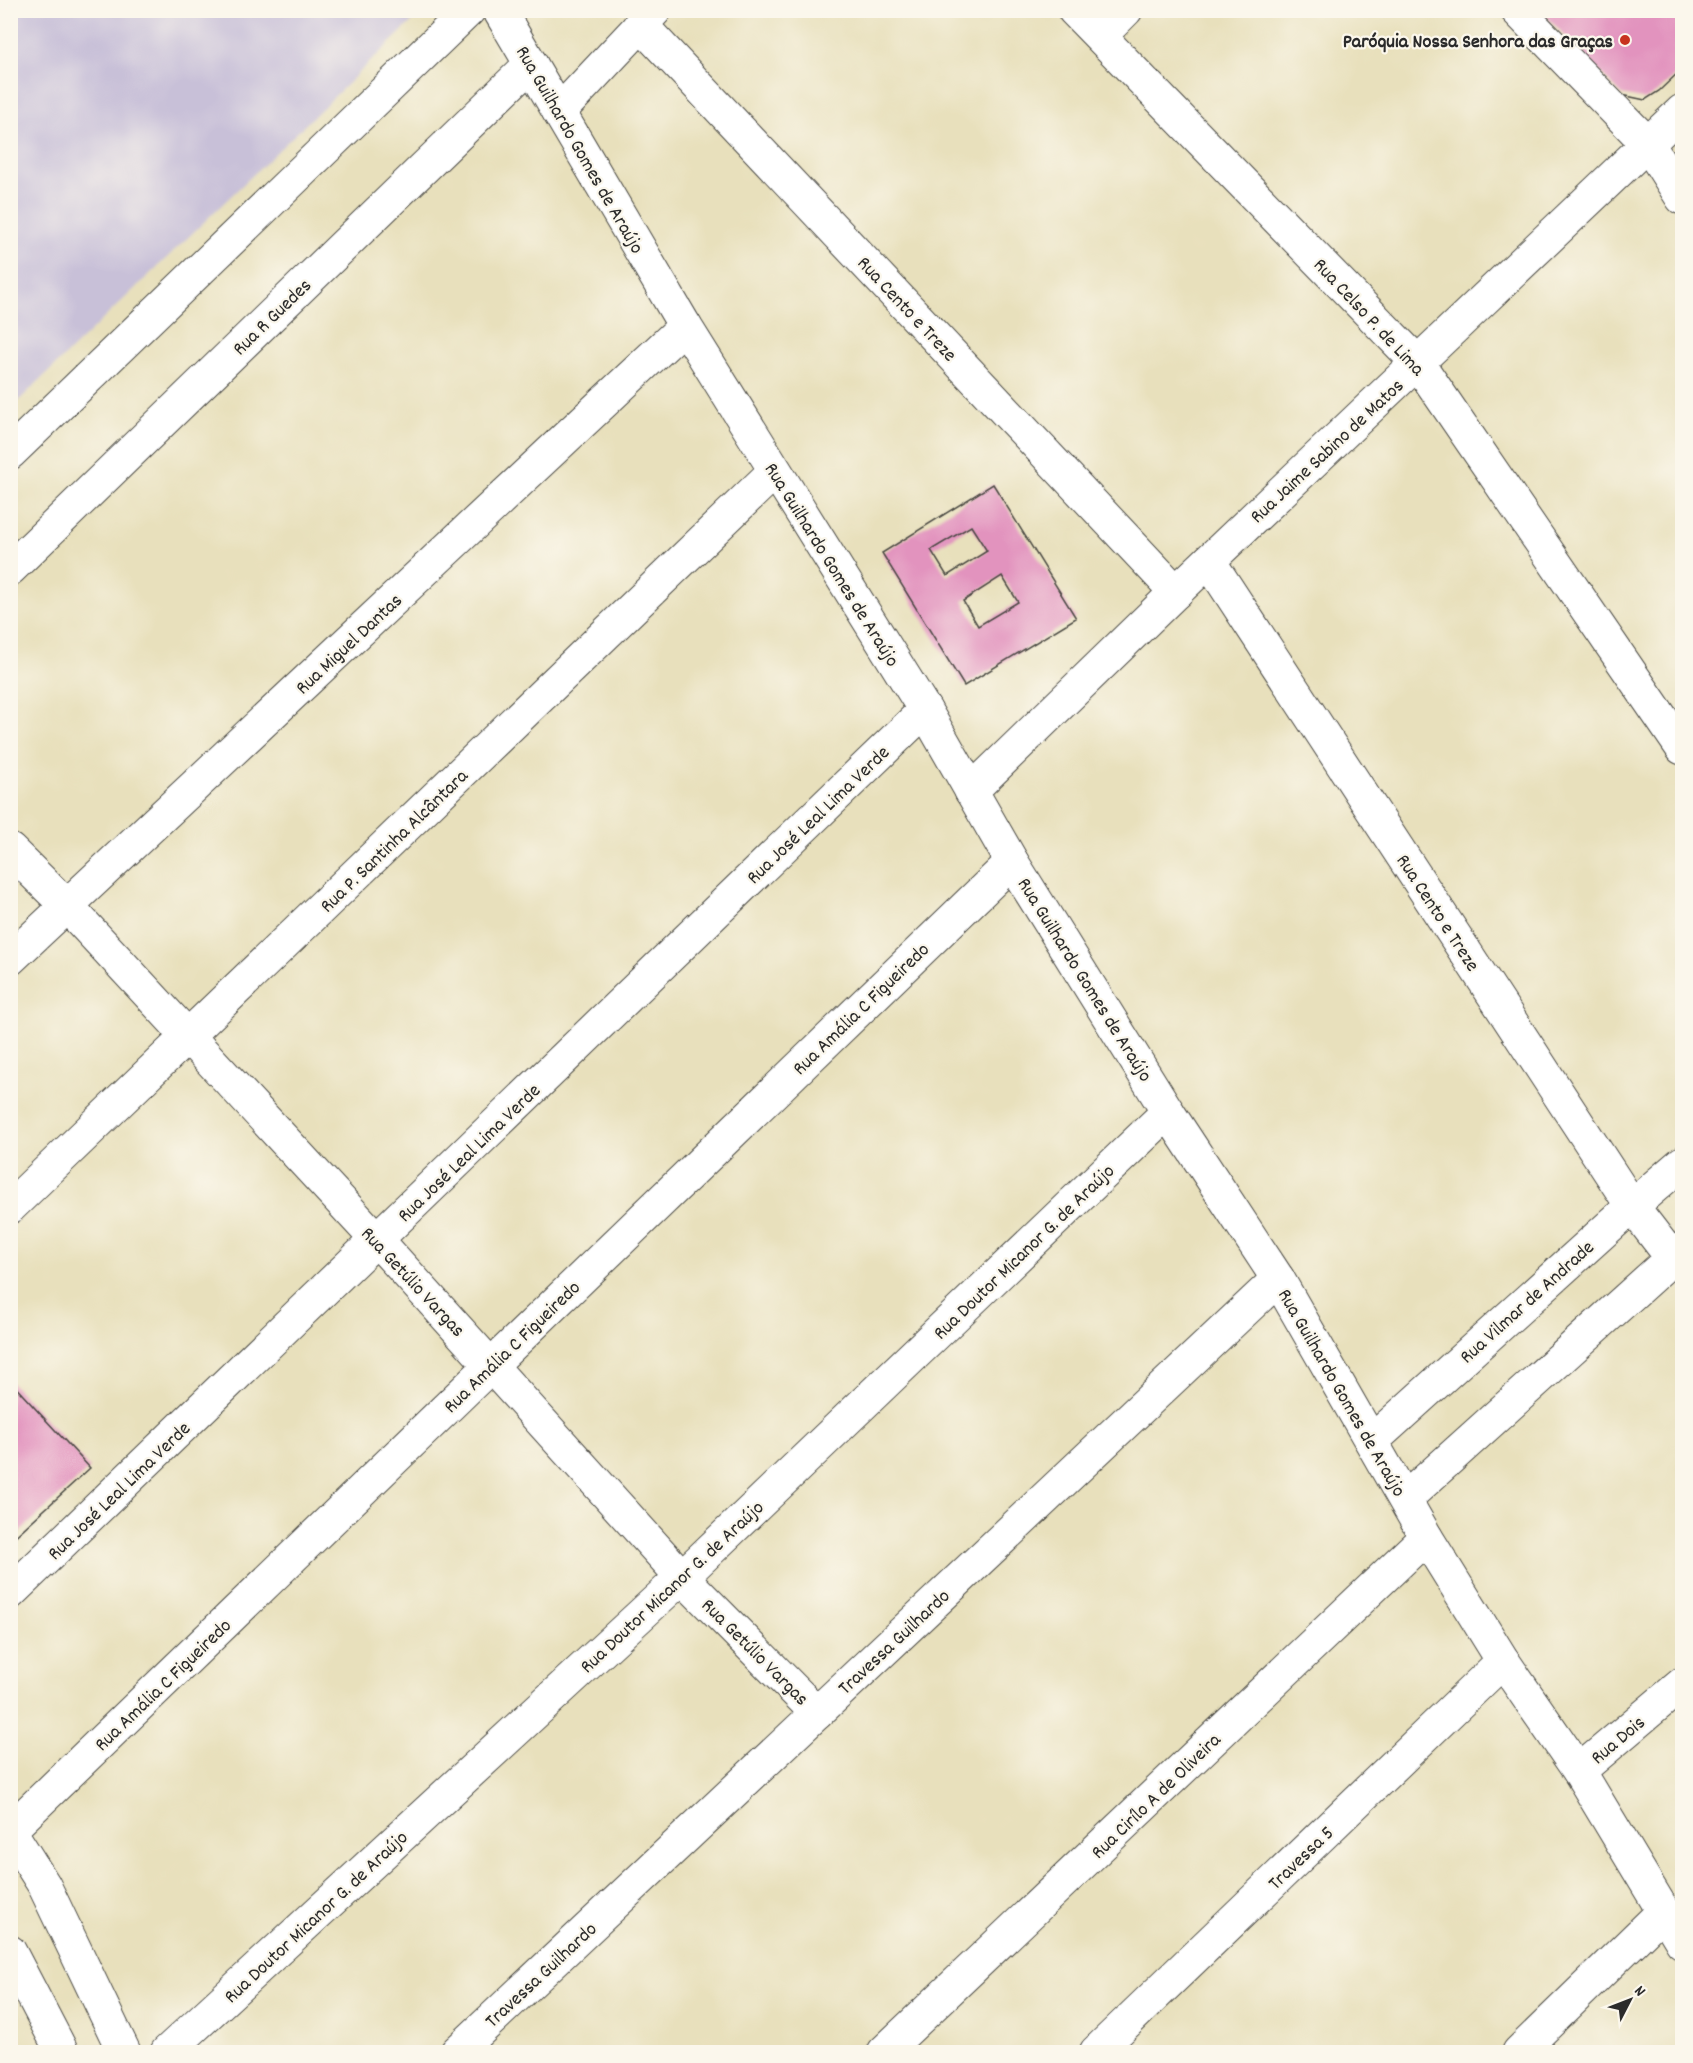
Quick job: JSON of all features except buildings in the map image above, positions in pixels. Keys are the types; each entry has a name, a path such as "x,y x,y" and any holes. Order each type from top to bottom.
{"street":[{"path":"10,453 469,10"},
{"name":"Rua Guilhardo Gomes de Araújo","path":"499,10 685,326 925,710 1012,862 1168,1112 1278,1279 1426,1537 1503,1661 1579,1771 1683,1942"},
{"name":"Rua Celso P. de Lima","path":"1074,10 1418,363 1683,748"},
{"path":"1100,36 1126,10"},
{"path":"1517,10 1648,144 1683,198"},
{"path":"559,112 648,17"},
{"name":"Rua Cento e Treze","path":"648,17 1176,592"},
{"name":"Rua R Guedes","path":"10,569 531,64"},
{"name":"Rua Jaime Sabino de Matos","path":"971,791 1176,592 1683,111"},
{"name":"Rua Miguel Dantas","path":"10,959 685,326"},
{"name":"Rua P. Santinha Alcântara","path":"10,1208 775,471"},
{"name":"Rua Cento e Treze","path":"1209,561 1632,1206 1678,1254"},
{"name":"Rua José Leal Lima Verde","path":"10,1593 925,710"},
{"name":"Rua Getúlio Vargas","path":"10,850 68,907 377,1240 682,1577 817,1713"},
{"name":"Rua Amália C Figueiredo","path":"10,1831 1012,862"},
{"name":"Rua Doutor Micanor G. de Araújo","path":"167,2052 682,1577 1168,1112"},
{"name":"Rua Vilmar de Andrade","path":"1372,1442 1632,1206 1683,1163"},
{"path":"1405,1499 1678,1254"},
{"name":"Travessa Guilhardo","path":"457,2052 1278,1279"},
{"name":"Rua Cirílo A de Oliveira","path":"884,2052 1426,1537"},
{"name":"Travessa 5","path":"1096,2052 1503,1661"},
{"name":"Rua Dois","path":"1579,1771 1683,1684"},
{"path":"10,1831 45,1885 124,2052"},
{"path":"1520,2052 1664,1911"},
{"path":"10,1952 62,2052"}],"shaded area":[{"path":"11,10 423,10 423,11 11,408"}],"place":[{"name":"Paróquia Nossa Senhora das Graças","path":"1625,40"}]}
